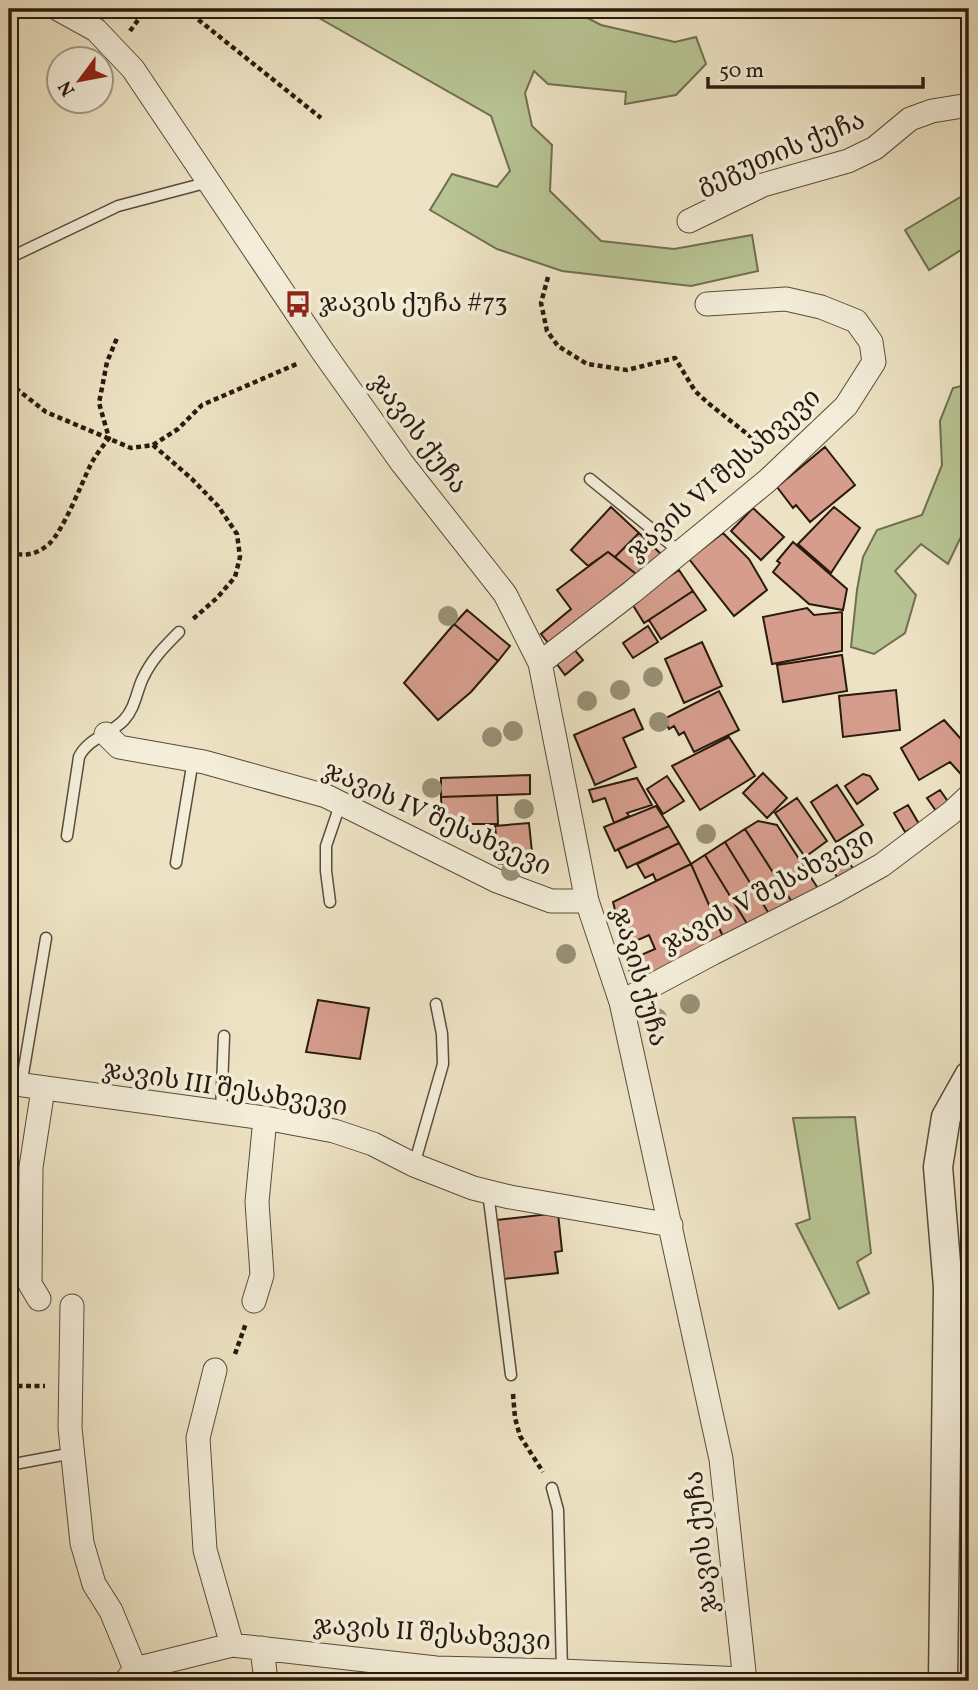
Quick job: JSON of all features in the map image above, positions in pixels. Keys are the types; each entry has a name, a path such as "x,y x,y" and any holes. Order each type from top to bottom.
{"street":[{"name":"ჯავის ქუჩა","path":"58,9 96,30 133,69 323,352 402,463 505,594 540,663 587,901 621,1002 721,1459 745,1680"},
{"name":"გეგუთის ქუჩა","path":"690,221 763,185 848,161 875,149 910,119 932,111 969,105"},
{"name":"ჯავის VI შესახვევი","path":"540,663 767,481 846,406 874,362 871,342 856,321 821,307 786,299 707,304"},
{"name":"ჯავის IV შესახვევი","path":"106,734 119,747 193,760 341,802 497,881 551,901 587,901"},
{"name":"ჯავის V შესახვევი","path":"621,1002 882,865 951,813 969,796"},
{"path":"943,1681 948,1287 939,1167 946,1117 969,1076"},
{"name":"ჯავის III შესახვევი","path":"24,1086 265,1118 334,1130 473,1188 671,1225"},
{"path":"24,1086 31,1167 30,1284 39,1299"},
{"path":"254,1301 262,1275 257,1202 265,1118"},
{"path":"72,1306 70,1429 82,1543 94,1584 111,1611 130,1675"},
{"path":"215,1370 198,1438 205,1550 232,1645"},
{"name":"ჯავის II შესახვევი","path":"130,1675 232,1645 437,1674 562,1671 630,1678 745,1680"},
{"path":"262,1648 266,1681"}],"lane":[{"path":"9,258 118,206 208,181"},
{"path":"590,479 680,552"},
{"path":"67,836 79,757 83,748 122,722 132,709 142,680 157,653 179,632"},
{"path":"176,863 193,760"},
{"path":"330,902 326,846 341,802"},
{"path":"24,1086 46,938"},
{"path":"414,1165 443,1064 442,1034 436,1004"},
{"path":"221,1112 224,1036"},
{"path":"488,1192 511,1375"},
{"path":"9,1465 73,1453"},
{"path":"552,1488 558,1510 562,1671"}],"path":[{"path":"185,9 321,118"},
{"path":"548,277 541,303 547,331 558,346 587,364 626,370 675,358 701,397 785,464"},
{"path":"9,552 22,557 51,543 61,528 92,462 108,438 99,403 107,362 117,338"},
{"path":"9,383 47,412 131,447 153,445 178,429 202,405 323,352"},
{"path":"153,445 218,506 237,534 240,557 235,577 217,598 179,632"},
{"path":"215,1370 235,1355 254,1301"},
{"path":"511,1375 515,1418 520,1436 552,1488"},
{"path":"9,1386 71,1386"}],"green space":[{"path":"325,9 570,9 601,25 675,42 696,37 706,64 676,95 625,104 626,92 548,84 534,71 525,93 532,126 552,145 550,191 601,241 674,249 752,235 758,271 691,286 562,271 497,249 430,210 452,174 497,187 510,171 491,116 319,18"},
{"path":"969,192 969,245 929,270 905,230"},
{"path":"969,384 969,520 948,564 921,544 895,571 916,595 905,633 874,654 851,647 863,557 877,530 922,515 942,465 940,421 953,388"},
{"path":"855,1117 871,1253 857,1262 869,1293 839,1309 796,1224 810,1219 793,1118"}],"building":[{"path":"825,447 855,485 810,522 796,505 793,508 777,487"},
{"path":"611,507 639,533 615,557 608,552 588,566 571,550"},
{"path":"834,507 860,528 831,573 798,544"},
{"path":"753,508 784,537 761,560 731,531"},
{"path":"639,533 661,554 636,574 615,557"},
{"path":"723,533 749,559 767,590 734,616 689,559"},
{"path":"793,542 847,589 843,610 809,604 773,572 780,563 777,561"},
{"path":"608,552 636,574 602,601 607,607 553,649 541,634 571,609 557,590"},
{"path":"679,570 693,591 644,623 631,602"},
{"path":"693,591 706,610 661,639 649,620"},
{"path":"807,608 814,615 842,612 842,651 772,664 763,617"},
{"path":"467,610 510,646 498,661 454,624"},
{"path":"454,624 498,661 471,692 438,720 404,683"},
{"path":"648,626 658,642 633,658 623,643"},
{"path":"702,642 722,686 684,703 665,659"},
{"path":"574,649 583,660 565,675 556,663"},
{"path":"842,655 847,691 783,702 777,665"},
{"path":"896,690 900,730 843,737 839,696"},
{"path":"719,691 739,730 694,752 684,732 679,735 674,726 669,729 664,719"},
{"path":"634,709 643,729 623,738 636,767 595,785 574,735"},
{"path":"944,720 969,748 968,782 950,762 919,780 901,748"},
{"path":"729,737 755,776 700,810 672,766"},
{"path":"763,773 787,798 767,818 743,793"},
{"path":"863,774 870,776 878,789 857,804 845,786"},
{"path":"530,775 530,794 441,797 441,778"},
{"path":"667,776 684,801 663,814 647,789"},
{"path":"637,778 652,805 627,813 629,816 614,823 605,798 593,802 589,790"},
{"path":"837,785 863,825 836,842 811,802"},
{"path":"940,790 949,803 936,811 927,798"},
{"path":"497,795 498,824 442,824 441,797"},
{"path":"797,798 827,841 805,857 775,813"},
{"path":"908,805 919,824 905,832 894,813"},
{"path":"656,806 669,826 615,851 604,827"},
{"path":"758,821 777,825 821,893 794,905 745,829"},
{"path":"529,823 533,862 499,864 495,826"},
{"path":"669,826 679,843 627,868 618,849"},
{"path":"745,829 794,905 771,917 725,842"},
{"path":"725,842 771,917 749,927 705,855"},
{"path":"679,843 691,864 656,881 653,874 645,878 637,864"},
{"path":"839,847 854,870 839,880 824,857"},
{"path":"705,855 749,927 724,939 691,864"},
{"path":"691,864 724,939 633,984 627,961 655,949 649,935 624,946 613,902"},
{"path":"318,1000 369,1008 360,1059 306,1052"},
{"path":"558,1213 562,1251 555,1252 558,1273 504,1279 497,1220"}],"place":[{"name":"ჯავის ქუჩა #73","path":"298,304"}]}
